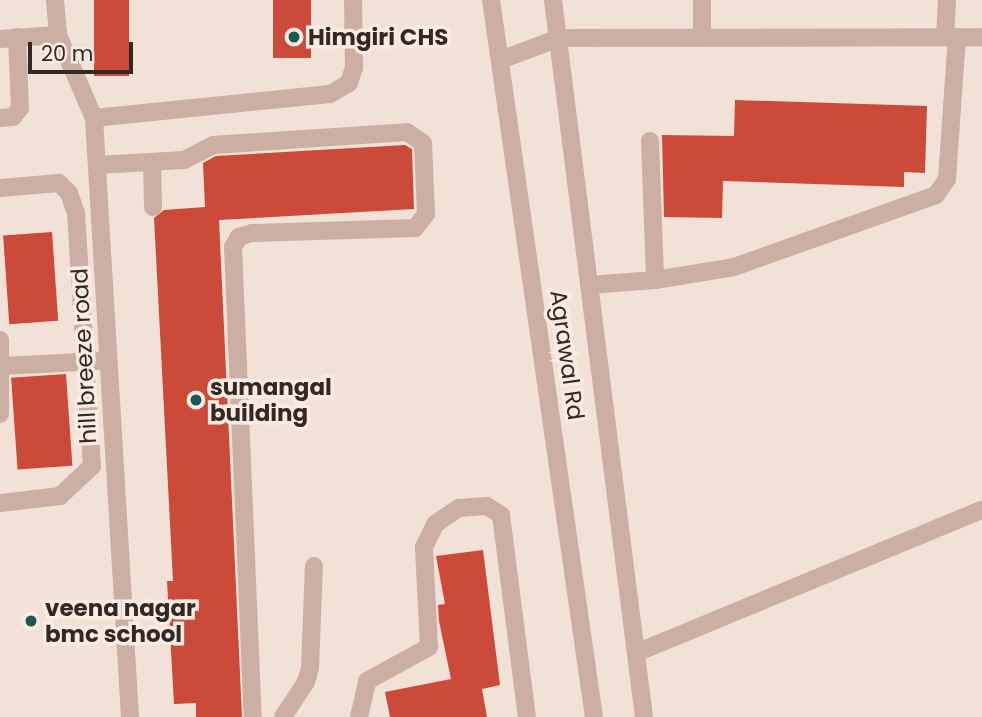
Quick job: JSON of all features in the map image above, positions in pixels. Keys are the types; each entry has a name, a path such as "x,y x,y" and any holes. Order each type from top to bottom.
{"street":[{"name":"hill breeze road","path":"55,0 58,35 94,118 130,717"},
{"path":"94,118 330,94 349,83 354,68 354,0"},
{"name":"Agrawal Rd","path":"491,0 594,717"},
{"name":"Agrawal Rd","path":"553,0 645,717"},
{"path":"702,0 702,35"},
{"path":"589,285 655,280 734,267 936,195 947,179 951,37 947,0"},
{"path":"0,118 13,117 20,108 8,38 58,35"},
{"path":"500,60 559,38 702,35 982,37"},
{"path":"97,165 184,160 213,145 407,132 423,143 426,214 415,228 252,233 239,237 233,247 253,717"},
{"path":"650,141 655,280"},
{"path":"152,162 153,207"},
{"path":"0,188 59,183 69,192 76,213 92,466 60,496 0,503"},
{"path":"0,340 3,366 0,414"},
{"path":"3,366 108,360"},
{"path":"359,717 367,681 429,647 424,547 435,524 459,508 487,506 501,515 527,717"},
{"path":"636,653 982,510"},
{"path":"283,717 306,682 310,668 314,566"}],"building":[{"path":"94,0 129,0 129,76 94,76"},
{"path":"273,0 311,0 311,58 273,58"},
{"path":"735,100 927,106 925,173 904,172 904,187 723,181 722,218 664,217 662,135 734,136"},
{"name":"sumangal building","path":"405,145 412,149 414,209 219,220 242,717 196,717 196,703 174,704 167,581 173,581 154,218 164,210 205,207 203,163 216,156"},
{"path":"52,232 58,321 9,324 3,235"},
{"path":"66,374 72,466 18,470 11,378"},
{"path":"483,550 500,685 482,689 487,717 390,717 385,692 451,679 439,621 438,605 445,604 436,556"}],"place":[{"name":"Himgiri CHS","path":"294,37"},
{"name":"sumangal building","path":"196,400"},
{"name":"veena nagar bmc school","path":"31,621"}]}
